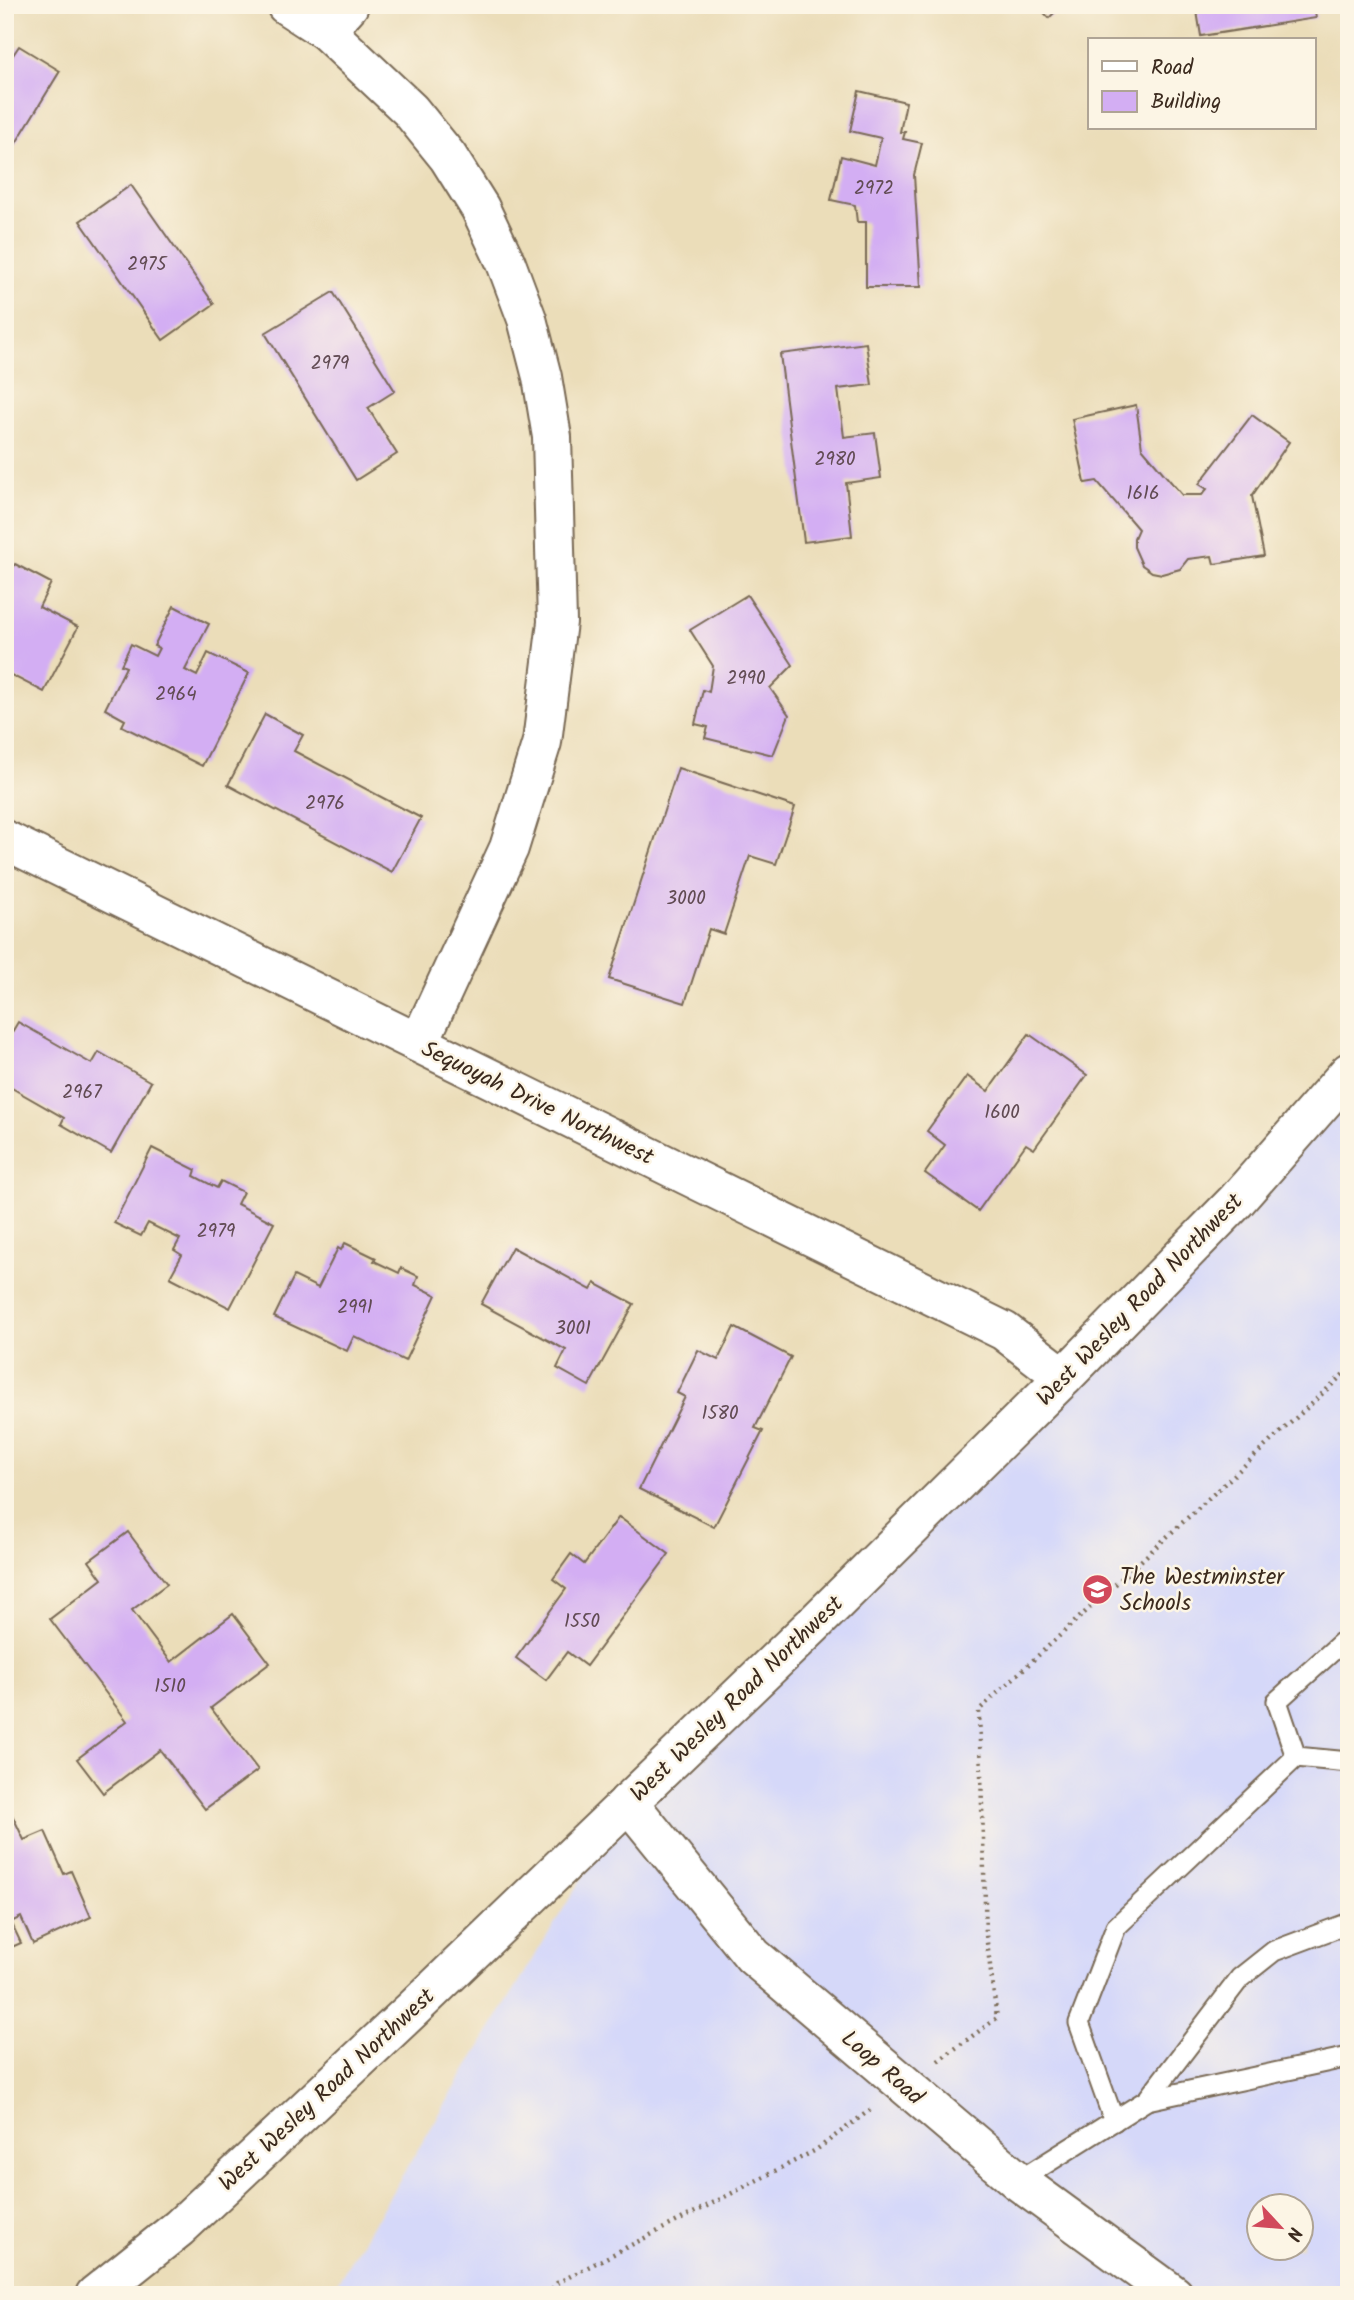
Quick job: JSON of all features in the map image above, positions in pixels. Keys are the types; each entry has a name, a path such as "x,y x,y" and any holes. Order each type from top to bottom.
{"street":[{"path":"286,5 338,18 448,157 480,208 506,262 527,319 542,377 552,437 557,622 542,742 509,848 419,1043"},
{"name":"Sequoyah Drive Northwest","path":"5,840 1004,1331 1064,1377"},
{"name":"West Wesley Road Northwest","path":"95,2295 179,2228 414,2008 813,1625 1064,1377 1236,1201 1349,1072"},
{"name":"Loop Road","path":"628,1801 753,1956 1018,2181 1174,2295"}],"lane":[{"path":"1296,1757 1278,1701 1349,1636"},
{"path":"1114,2121 1079,2023 1116,1927 1296,1757 1349,1762"},
{"path":"1018,2181 1147,2100 1240,1978 1274,1951 1349,1923"},
{"path":"1147,2100 1349,2057"}],"path":[{"path":"549,2295 557,2283 816,2150 997,2018 986,1934 979,1710 1349,1369"}],"shaded area":[{"name":"The Westminster Schools","path":"1349,1072 1349,2295 330,2295 628,1802"}],"building":[{"path":"1037,5 1062,5 1049,18"},
{"path":"1196,5 1314,5 1316,18 1201,36"},
{"path":"19,46 60,71 5,161 5,67"},
{"path":"859,91 906,102 900,132 905,132 903,139 922,143 914,175 921,287 866,287 866,222 857,222 855,205 831,200 841,156 875,165 881,138 850,131"},
{"path":"131,185 214,304 163,340 80,221"},
{"path":"333,292 395,391 368,408 397,454 356,480 265,333"},
{"path":"866,343 872,385 838,389 844,437 875,433 881,478 846,483 852,536 804,542 780,354"},
{"path":"1136,405 1142,448 1182,495 1202,495 1207,489 1199,484 1252,415 1289,442 1252,496 1264,556 1214,564 1212,556 1188,559 1180,569 1162,574 1152,572 1142,565 1134,547 1138,529 1097,481 1085,483 1072,419"},
{"path":"15,564 51,583 39,607 78,627 44,692 5,672 5,582"},
{"path":"747,595 793,665 770,688 789,715 773,755 705,738 708,727 695,724 703,690 709,692 713,666 690,630"},
{"path":"174,606 209,624 185,670 197,676 208,653 249,673 202,766 122,726 125,720 105,709 126,667 121,665 131,644 155,656 159,648 154,646"},
{"path":"265,714 303,735 294,751 421,818 392,872 228,785"},
{"path":"678,768 795,807 776,864 750,856 724,934 709,929 685,1003 609,979"},
{"path":"18,1022 92,1064 99,1052 151,1082 111,1153 61,1124 64,1118 10,1087 5,1095 5,1044"},
{"path":"1029,1034 1087,1075 1034,1149 1026,1144 978,1211 925,1173 945,1145 927,1131 967,1076 988,1091"},
{"path":"152,1148 196,1170 194,1176 217,1188 221,1181 243,1192 237,1204 274,1223 230,1308 170,1277 182,1255 174,1250 180,1239 148,1223 141,1236 114,1223"},
{"path":"345,1243 399,1273 401,1268 418,1276 415,1285 436,1295 405,1361 354,1336 347,1351 274,1317 294,1276 318,1288 338,1248 341,1250"},
{"path":"512,1247 591,1290 595,1283 634,1304 589,1386 557,1368 566,1350 481,1304"},
{"path":"734,1327 791,1357 755,1428 763,1431 714,1527 639,1489 685,1397 677,1393 698,1350 718,1360"},
{"path":"619,1517 669,1554 586,1666 567,1652 546,1680 516,1658 566,1589 553,1579 571,1554 584,1564"},
{"path":"128,1532 167,1584 132,1610 171,1662 233,1614 270,1663 211,1708 258,1770 205,1809 160,1750 103,1793 77,1759 127,1721 50,1619 102,1579 89,1561"},
{"path":"5,1800 24,1840 45,1831 64,1874 71,1871 91,1917 33,1944 21,1917 11,1922 21,1943 5,1950"}],"place":[{"name":"The Westminster Schools","path":"1097,1589"}]}
